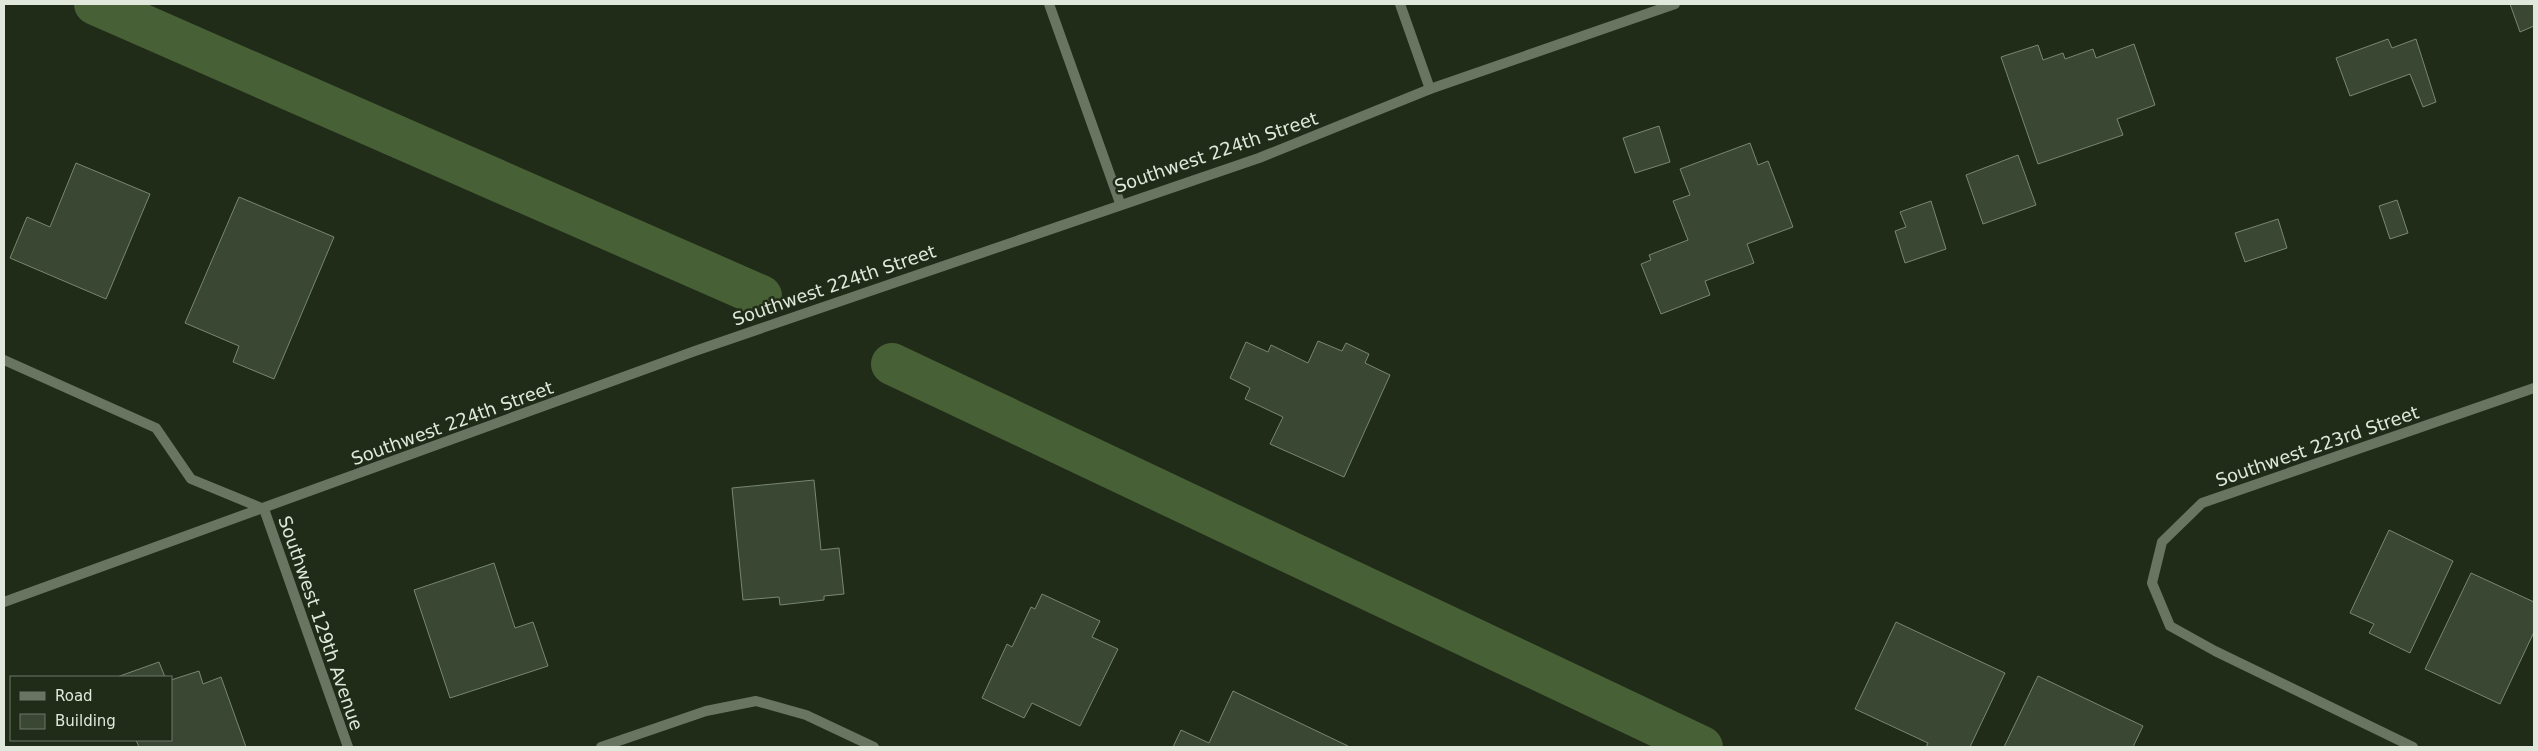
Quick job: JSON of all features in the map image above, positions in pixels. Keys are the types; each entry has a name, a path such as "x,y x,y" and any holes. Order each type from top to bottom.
{"street":[{"path":"1049,4 1120,204"},
{"path":"1400,4 1430,89"},
{"name":"Southwest 224th Street","path":"4,602 695,351 1259,158 1430,89 1675,4"},
{"path":"4,360 156,428 191,479 264,509"},
{"name":"Southwest 223rd Street","path":"2413,747 2215,651 2170,626 2152,583 2162,542 2202,503 2534,388"},
{"name":"Southwest 129th Avenue","path":"264,509 348,747"},
{"path":"601,747 706,711 756,700 806,715 874,747"}],"building":[{"path":"2510,4 2534,4 2534,26 2520,32"},
{"path":"2388,39 2392,48 2416,39 2436,102 2423,107 2410,74 2350,96 2336,58"},
{"path":"2134,44 2155,105 2117,119 2123,135 2038,164 2001,57 2038,45 2043,60 2063,53 2065,59 2093,49 2096,58"},
{"path":"1659,126 1670,162 1635,173 1623,138"},
{"path":"1750,143 1758,165 1768,161 1793,227 1747,244 1754,263 1705,281 1710,295 1661,314 1641,264 1651,260 1649,255 1688,240 1673,201 1690,195 1680,169"},
{"path":"2018,155 2036,205 1983,224 1966,175"},
{"path":"76,163 150,194 106,299 10,258 27,217 50,227"},
{"path":"239,197 334,237 274,379 233,362 239,346 185,323"},
{"path":"2397,200 2408,233 2390,239 2379,206"},
{"path":"1931,201 1946,249 1905,263 1895,231 1906,227 1900,212"},
{"path":"2278,219 2287,248 2245,262 2235,233"},
{"path":"1318,341 1342,351 1346,343 1369,354 1365,363 1390,375 1344,477 1270,444 1283,417 1245,399 1250,388 1230,378 1246,342 1268,352 1271,345 1308,363"},
{"path":"814,480 821,550 839,548 844,594 824,596 824,600 780,605 779,597 743,600 732,488"},
{"path":"2389,530 2453,561 2410,653 2369,633 2374,624 2350,613"},
{"path":"494,563 515,628 533,622 548,666 450,698 414,590"},
{"path":"2471,573 2534,602 2534,632 2500,704 2425,669"},
{"path":"1042,594 1100,621 1092,637 1118,649 1080,726 1032,703 1024,718 982,698 1007,644 1012,647 1031,607 1035,609"},
{"path":"1896,622 2005,673 1970,747 1926,747 1928,743 1855,709"},
{"path":"159,662 165,676 120,676"},
{"path":"199,671 203,684 221,677 246,747 139,747 136,741 172,741 172,680"},
{"path":"2038,676 2143,726 2133,747 2004,747"},
{"path":"1233,691 1348,746 1173,747 1181,730 1209,743"}],"waterway":[{"path":"95,4 761,296"},
{"path":"892,364 1702,747"}]}
